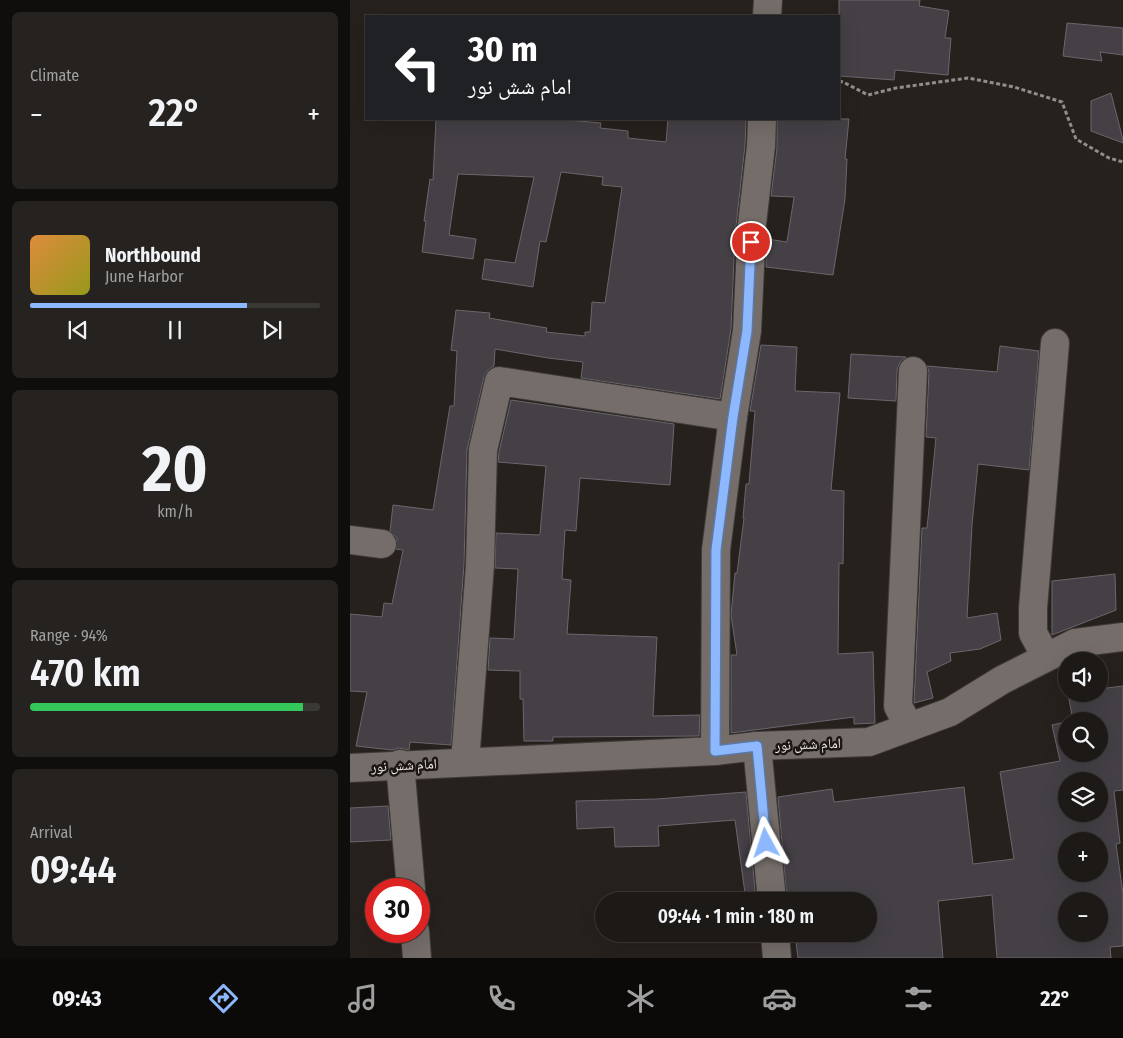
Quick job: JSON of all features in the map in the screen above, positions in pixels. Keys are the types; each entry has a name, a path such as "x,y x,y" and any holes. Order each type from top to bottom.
{"street":[{"path":"767,15 768,0"},
{"path":"715,751 716,550 733,417 747,331 752,224 762,146 762,120"},
{"path":"1046,658 1033,633 1055,343"},
{"path":"909,727 898,706 913,371"},
{"path":"465,762 480,565 483,450 499,381 733,417"},
{"path":"350,540 382,544"},
{"name":"امام شش نور","path":"350,768 400,764 715,751 757,746 869,742 950,712 1002,680 1075,643 1123,637"},
{"path":"757,746 771,892"},
{"path":"400,764 410,878"},
{"path":"776,942 777,958"},
{"path":"415,943 417,958"}],"path":[{"path":"840,81 868,95 896,88 968,78 1014,87 1062,102 1076,139 1109,158 1123,162"}],"building":[{"path":"839,0 920,0 919,6 949,11 945,38 951,38 948,75 895,70 894,80 840,76"},
{"path":"1067,23 1123,28 1123,55 1100,52 1102,61 1063,56"},
{"path":"1111,93 1123,143 1091,131 1091,101"},
{"path":"849,119 845,159 847,159 845,199 833,275 766,267 767,239 787,242 794,197 771,196 777,148 777,120"},
{"path":"436,120 568,120 601,123 600,128 628,131 628,138 666,142 668,120 746,120 735,235 731,329 720,399 581,378 583,362 495,349 494,366 488,370 484,377 467,450 464,564 451,745 410,742 409,750 399,748 392,750 356,746 367,692 350,691 350,614 382,617 384,603 392,604 403,550 396,549 397,538 390,531 393,505 433,510 450,406 454,406 457,351 451,350 456,310 490,313 489,318 547,328 546,332 585,336 585,332 590,332 592,302 605,303 622,187 602,185 603,177 561,172 546,242 540,241 533,287 482,279 485,259 515,263 534,177 458,174 449,235 476,239 473,259 422,252 430,179 433,180"},
{"path":"761,345 797,347 795,391 840,393 831,490 844,491 843,564 839,563 838,654 873,652 875,723 854,724 854,717 731,733 731,655 737,655 731,615 735,573 737,573 744,518 746,484 749,484 755,411 750,411"},
{"path":"1000,346 1039,351 1029,470 978,464 972,525 967,618 997,613 1001,640 980,649 950,653 951,661 927,672 933,698 914,703 922,528 927,528 936,438 926,437 929,372 927,366 997,372"},
{"path":"851,354 906,357 900,362 897,370 896,401 848,398"},
{"path":"511,400 674,424 670,485 580,478 576,531 565,530 562,579 571,580 567,634 657,637 653,716 700,715 699,736 553,737 553,741 524,741 523,699 520,699 520,671 488,670 490,638 514,639 518,569 495,568 496,533 540,534 546,466 498,462"},
{"path":"1115,574 1116,610 1052,635 1052,581"},
{"path":"1123,686 1123,790 1114,791 1120,843 1116,844 1123,894 1123,946 1110,947 1111,958 997,958 992,895 938,901 943,958 798,958 796,942 877,942 877,892 786,892 778,797 832,789 834,802 964,787 973,864 1014,859 1000,772 1058,761 1108,762 1108,712 1071,712 1069,702 1108,702 1108,688"},
{"path":"1058,724 1058,752 1052,725"},
{"path":"746,792 755,892 745,892 735,820 658,826 659,846 615,847 614,827 577,829 576,801 657,799"},
{"path":"388,806 391,840 350,842 350,808"}],"route":[{"path":"751,242 747,331 733,417 716,550 715,751 757,746 766,843"}]}
